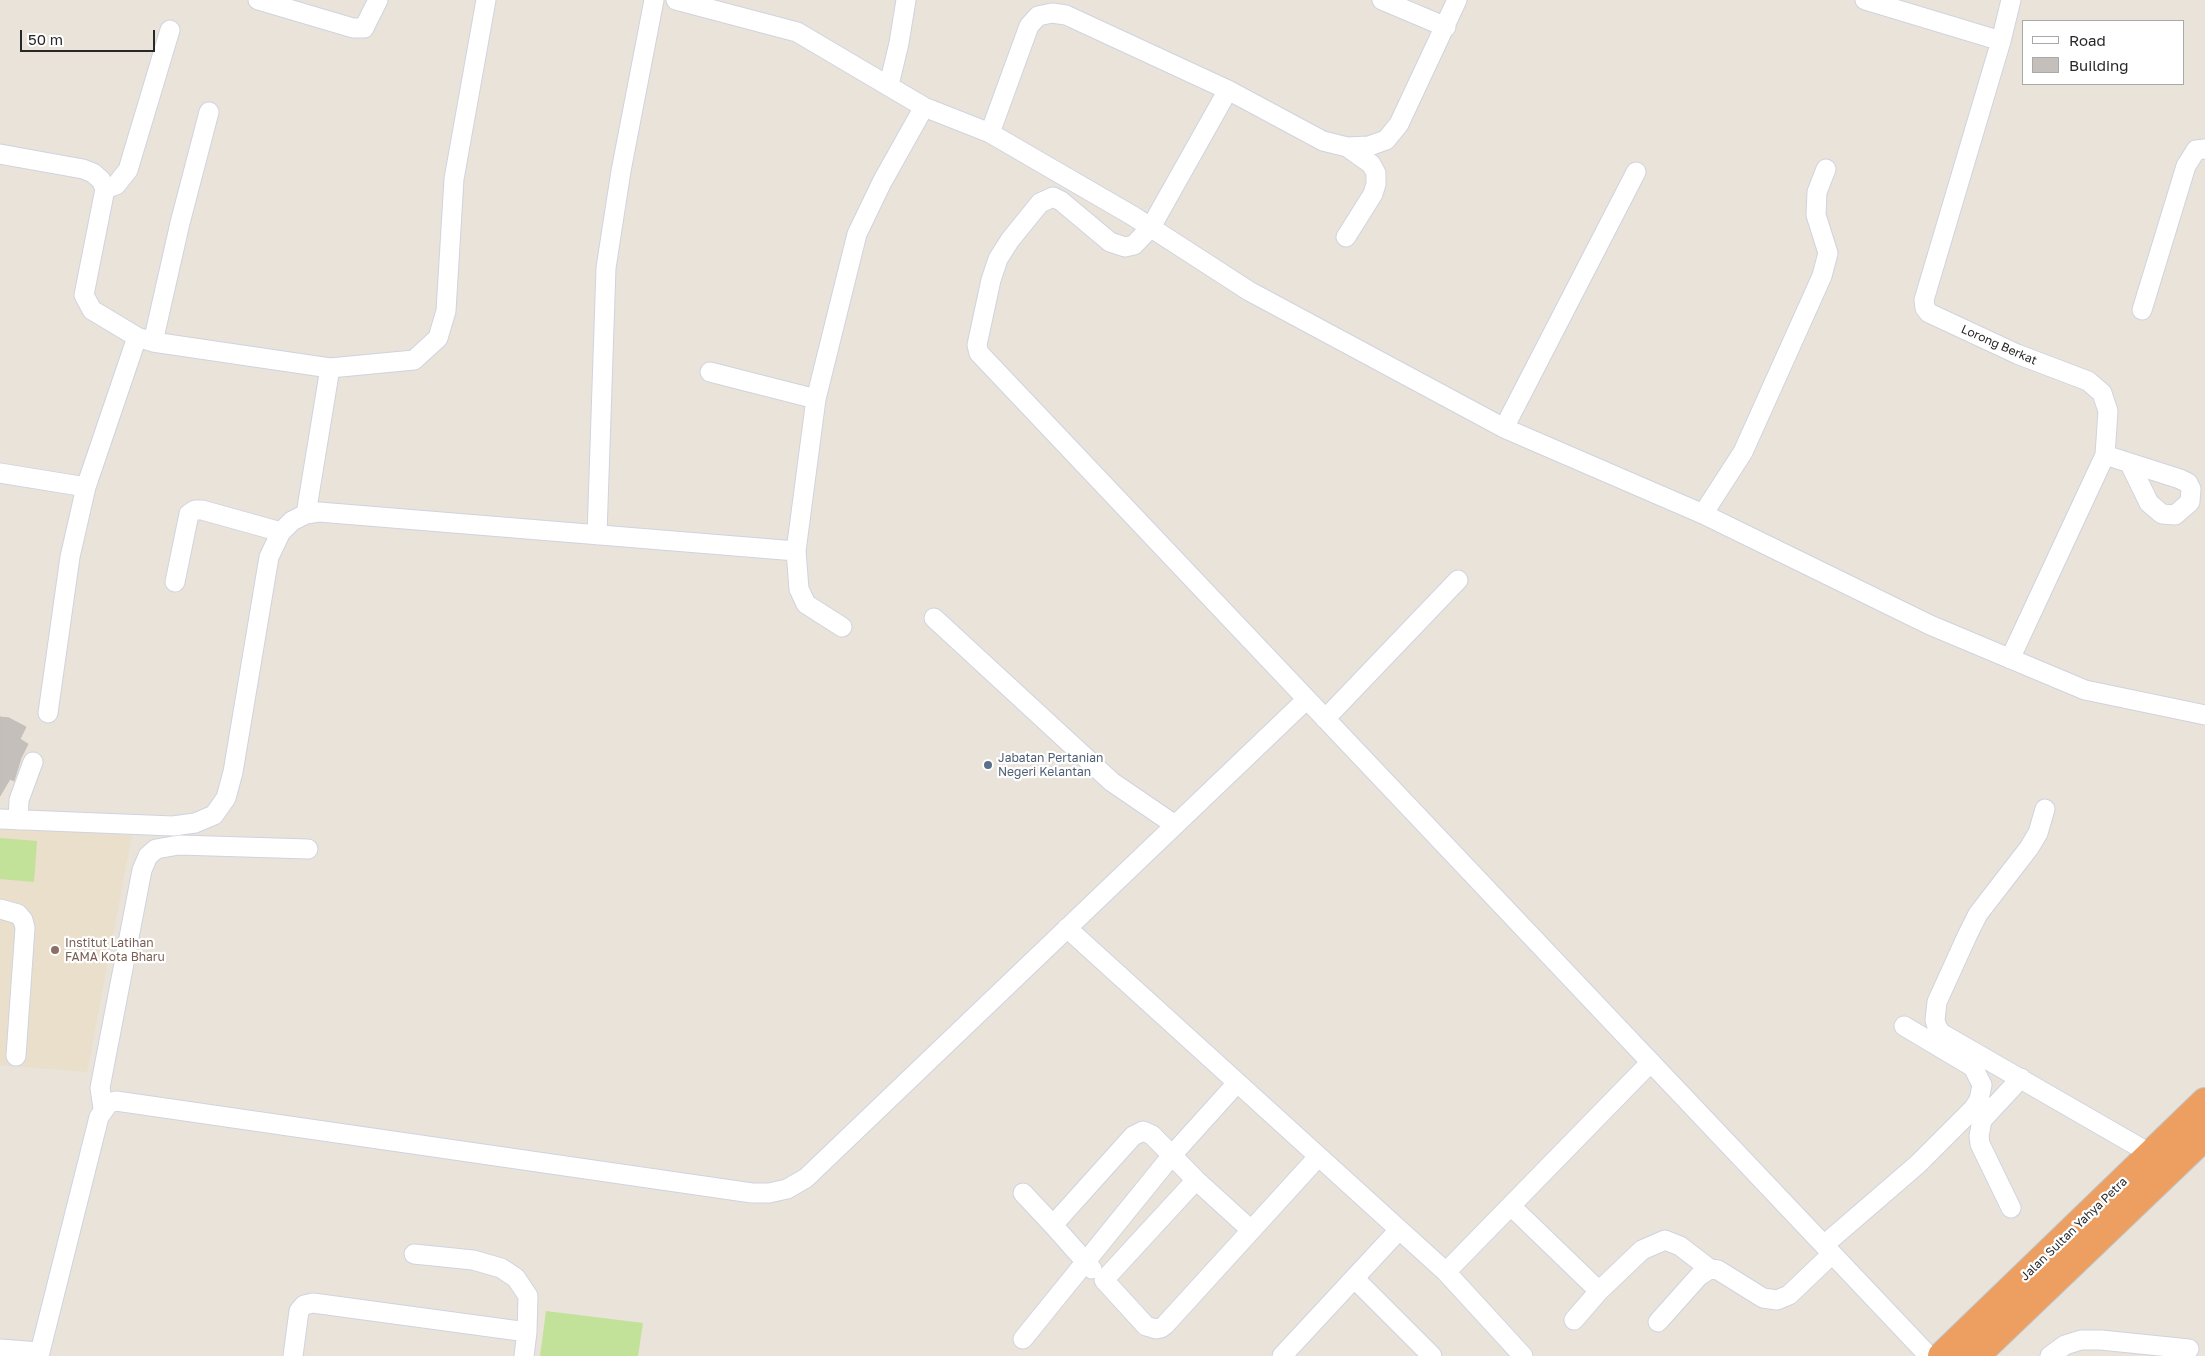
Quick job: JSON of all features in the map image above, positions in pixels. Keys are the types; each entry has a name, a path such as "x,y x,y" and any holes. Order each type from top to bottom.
{"highway":[{"name":"Jalan Sultan Yahya Petra","path":"1942,1356 2205,1102"},
{"name":"Jalan Sultan Yahya Petra","path":"1975,1356 2205,1136"}],"street":[{"path":"258,0 353,28 364,28 378,0"},
{"path":"0,154 83,170 93,173 101,180 105,189 84,294 92,310 145,340 330,368 414,360 438,338 446,311 454,179 486,0"},
{"path":"597,535 606,268 621,171 654,0"},
{"path":"676,0 797,32 924,107 990,132 1151,227 1249,291 1504,428 1703,514 1930,625 2085,690 2205,715"},
{"path":"889,85 899,43 906,0"},
{"path":"1382,0 1446,27"},
{"path":"990,132 1029,26 1038,16 1052,13 1066,15 1228,90 1323,141 1348,147 1369,146 1386,140 1399,124 1457,0"},
{"name":"Lorong Berkat","path":"2010,659 2105,455 2108,411 2102,393 2088,381 2017,354 1929,313 1925,308 1924,300 2001,40 2011,0"},
{"path":"1872,1 2001,40"},
{"path":"105,189 116,185 128,170 170,30"},
{"path":"1228,90 1151,227 1134,245 1125,247 1110,242 1061,201 1046,198 1010,240 998,259 991,280 977,349 1929,1356"},
{"path":"842,627 806,604 801,596 796,551 816,399 857,234 882,182 924,107"},
{"path":"48,713 70,557 86,487 145,340 180,223 209,112"},
{"path":"1346,237 1373,194 1376,184 1376,173 1372,164 1348,147"},
{"path":"2142,310 2186,166 2196,150 2205,149"},
{"path":"1703,514 1743,452 1822,276 1828,253 1816,216 1816,208 1817,192 1826,169"},
{"path":"1504,428 1636,172"},
{"path":"306,514 330,368"},
{"path":"710,372 816,399"},
{"path":"2105,455 2130,464"},
{"path":"0,473 86,487"},
{"path":"175,582 189,514 195,510 202,510 281,532"},
{"path":"33,762 19,800 9,819 173,826 195,823 214,815 226,798 233,772 270,557 281,532 292,521 306,514 319,512 796,551"},
{"path":"1326,719 1458,580"},
{"path":"934,618 1112,782 1175,825"},
{"path":"103,1109 109,1103 124,1101 752,1193 768,1193 787,1189 806,1178 1307,699"},
{"path":"2045,809 2038,833 2029,848 1978,914 1937,1002 1934,1011 1937,1027 1942,1033 2151,1154"},
{"path":"0,1349 40,1354 103,1109 100,1088 142,870 148,856 156,849 179,845 308,849"},
{"path":"0,909 18,914 23,920 25,928 16,1056"},
{"path":"1068,928 1446,1272 1523,1356"},
{"path":"1574,1320 1599,1291 1642,1250 1664,1240 1680,1246 1710,1269 1718,1270 1763,1298 1777,1300 1789,1295 1828,1249 1973,1110 1979,1100 1982,1085 1973,1066 1904,1026"},
{"path":"1446,1272 1650,1062"},
{"path":"2011,1208 1980,1144 1979,1136 1982,1120 2021,1078"},
{"path":"1022,1339 1173,1154 1237,1083"},
{"path":"1053,1225 1138,1132 1142,1131 1152,1135 1173,1154 1196,1180 1251,1230"},
{"path":"1023,1193 1146,1326 1156,1329 1161,1328 1318,1157"},
{"path":"1104,1280 1196,1180"},
{"path":"1510,1206 1599,1291"},
{"path":"1282,1356 1355,1280 1399,1230"},
{"path":"414,1254 473,1260 501,1268 516,1278 528,1296 524,1356"},
{"path":"1658,1322 1699,1276 1710,1269"},
{"path":"1355,1280 1432,1356"},
{"path":"293,1356 299,1311 304,1304 313,1302 527,1332"},
{"path":"2050,1356 2065,1345 2081,1340 2101,1340 2189,1349"}],"shaded area":[{"name":"Institut Latihan FAMA Kota Bharu","path":"0,828 132,835 87,1072 0,1065"}],"green space":[{"path":"0,838 37,841 34,882 0,879"},
{"path":"546,1311 643,1323 638,1356 540,1356"}],"building":[{"path":"0,717 9,718 26,727 20,739 28,744 21,758 14,781 10,779 0,796"}],"place":[{"name":"Jabatan Pertanian Negeri Kelantan","path":"988,765"},
{"name":"Institut Latihan FAMA Kota Bharu","path":"55,950"}]}
